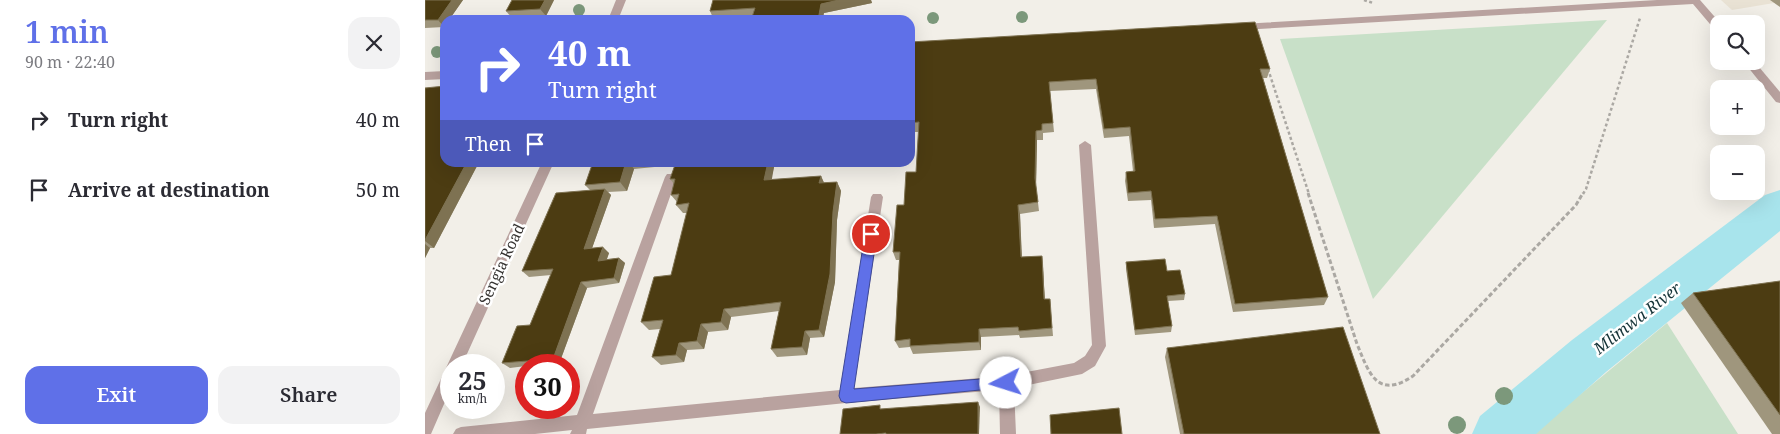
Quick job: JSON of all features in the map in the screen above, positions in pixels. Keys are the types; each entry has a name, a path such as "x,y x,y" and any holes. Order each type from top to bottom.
{"street":[{"path":"615,15 621,0"},
{"path":"1232,28 1695,0 1710,18"},
{"path":"1755,70 1780,99"},
{"path":"425,76 440,75"},
{"path":"461,434 580,428 846,396 1006,383 1077,369 1090,361 1099,346 1085,145"},
{"name":"Sengia Road","path":"460,354 546,167"},
{"path":"580,428 671,177"},
{"path":"846,396 877,198"},
{"path":"1006,383 1008,434"},
{"path":"425,430 440,397"}],"path":[{"path":"1267,67 1336,282 1367,368 1375,381 1387,385 1401,384 1413,376 1454,335 1576,205 1586,189 1637,24 1649,3"}],"shaded area":[{"path":"1721,0 1780,0 1780,2 1732,10"}],"green space":[{"path":"1607,20 1373,299 1280,39"},
{"path":"1667,323 1738,434 1532,434"}],"building":[{"path":"425,0 452,0 438,20 425,20"},
{"path":"512,0 545,0 540,9 506,11"},
{"path":"713,0 839,0 821,4 819,15 753,15 755,8 710,11"},
{"path":"1255,22 1270,69 1260,69 1328,297 1235,304 1217,216 1155,219 1151,191 1128,193 1126,172 1135,171 1130,127 1104,129 1096,79 1049,82 1053,123 1042,124 1042,130 1036,131 1035,178 1038,202 1018,205 1021,257 1042,256 1044,299 1050,299 1052,328 1019,331 1018,327 979,329 979,342 910,346 910,339 895,341 900,252 893,252 897,205 904,205 906,172 916,172 919,122 915,122 915,42"},
{"path":"440,86 440,167 464,167 425,240 425,88"},
{"path":"591,167 624,167 620,182 585,185"},
{"path":"674,167 767,167 764,180 821,176 819,183 837,182 833,212 830,274 819,330 805,331 802,347 771,349 781,302 724,309 721,322 701,324 697,341 679,343 676,355 652,357 663,320 641,322 654,277 671,275 689,203 676,205 679,194 671,195 675,179 670,179"},
{"path":"605,189 584,249 603,247 598,261 619,258 614,278 581,282 555,354 515,354 515,362 505,363 505,356 517,326 530,325 553,269 522,271 556,193"},
{"path":"1165,259 1167,271 1180,270 1185,294 1167,296 1172,326 1135,330 1126,262"},
{"path":"1780,281 1780,415 1693,293"},
{"path":"1343,327 1380,434 1184,434 1167,348"},
{"path":"978,402 978,434 840,434 843,409 880,405 880,409"},
{"path":"1119,408 1122,434 1051,434 1050,415"}],"waterway":[{"name":"Mlimwa River","path":"1498,434 1589,356 1780,207"}],"route":[{"path":"871,234 846,396 1006,383"}]}
